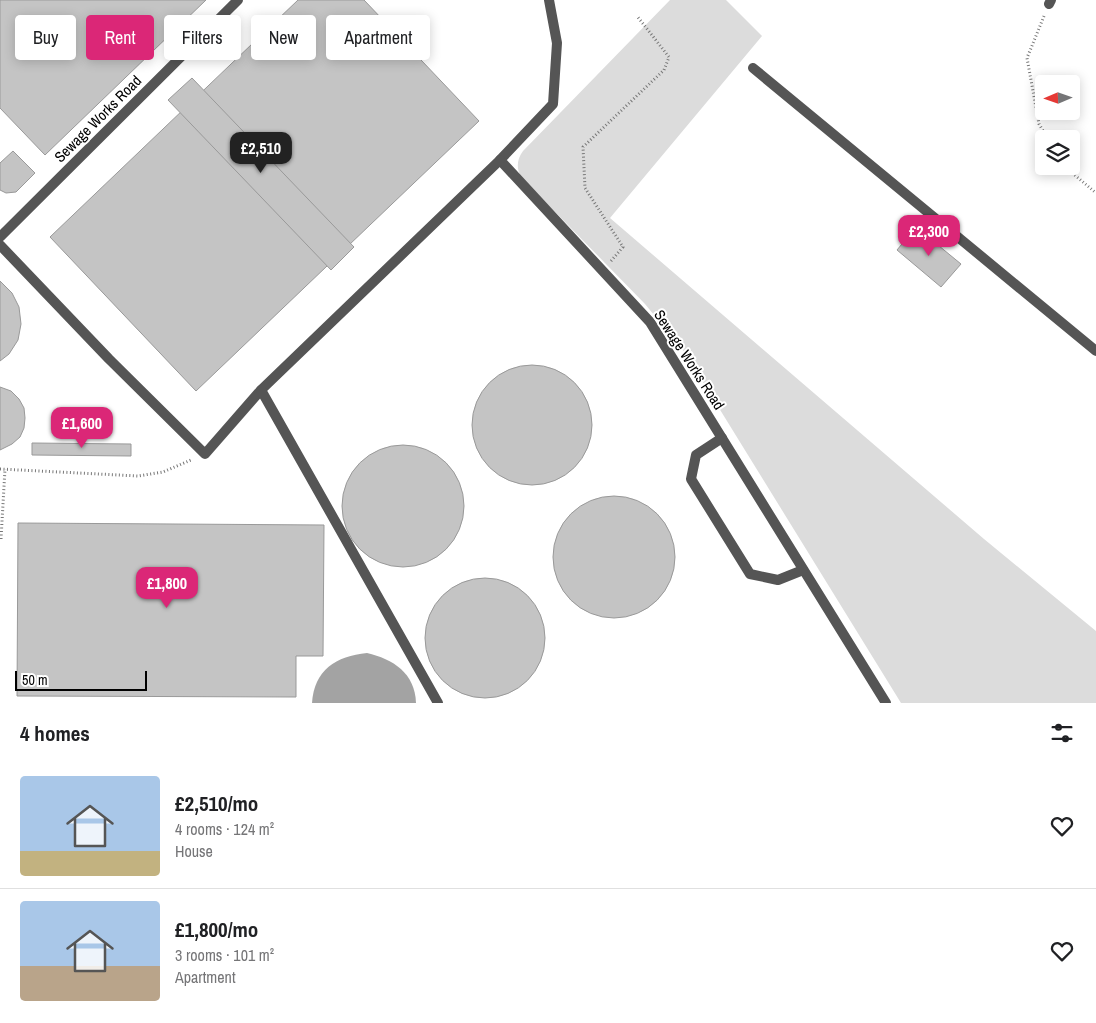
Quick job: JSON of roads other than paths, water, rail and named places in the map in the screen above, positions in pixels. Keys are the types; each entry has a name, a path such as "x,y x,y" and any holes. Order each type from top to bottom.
{"lane":[{"name":"Sewage Works Road","path":"0,237 238,0"},
{"path":"0,245 109,359 205,454 262,390 500,160 553,104 557,43 549,0"},
{"path":"753,68 1096,351"},
{"name":"Sewage Works Road","path":"500,160 650,322 884,702"},
{"path":"262,390 438,703"},
{"path":"722,438 696,455 691,479 750,574 778,580 803,570"}]}
